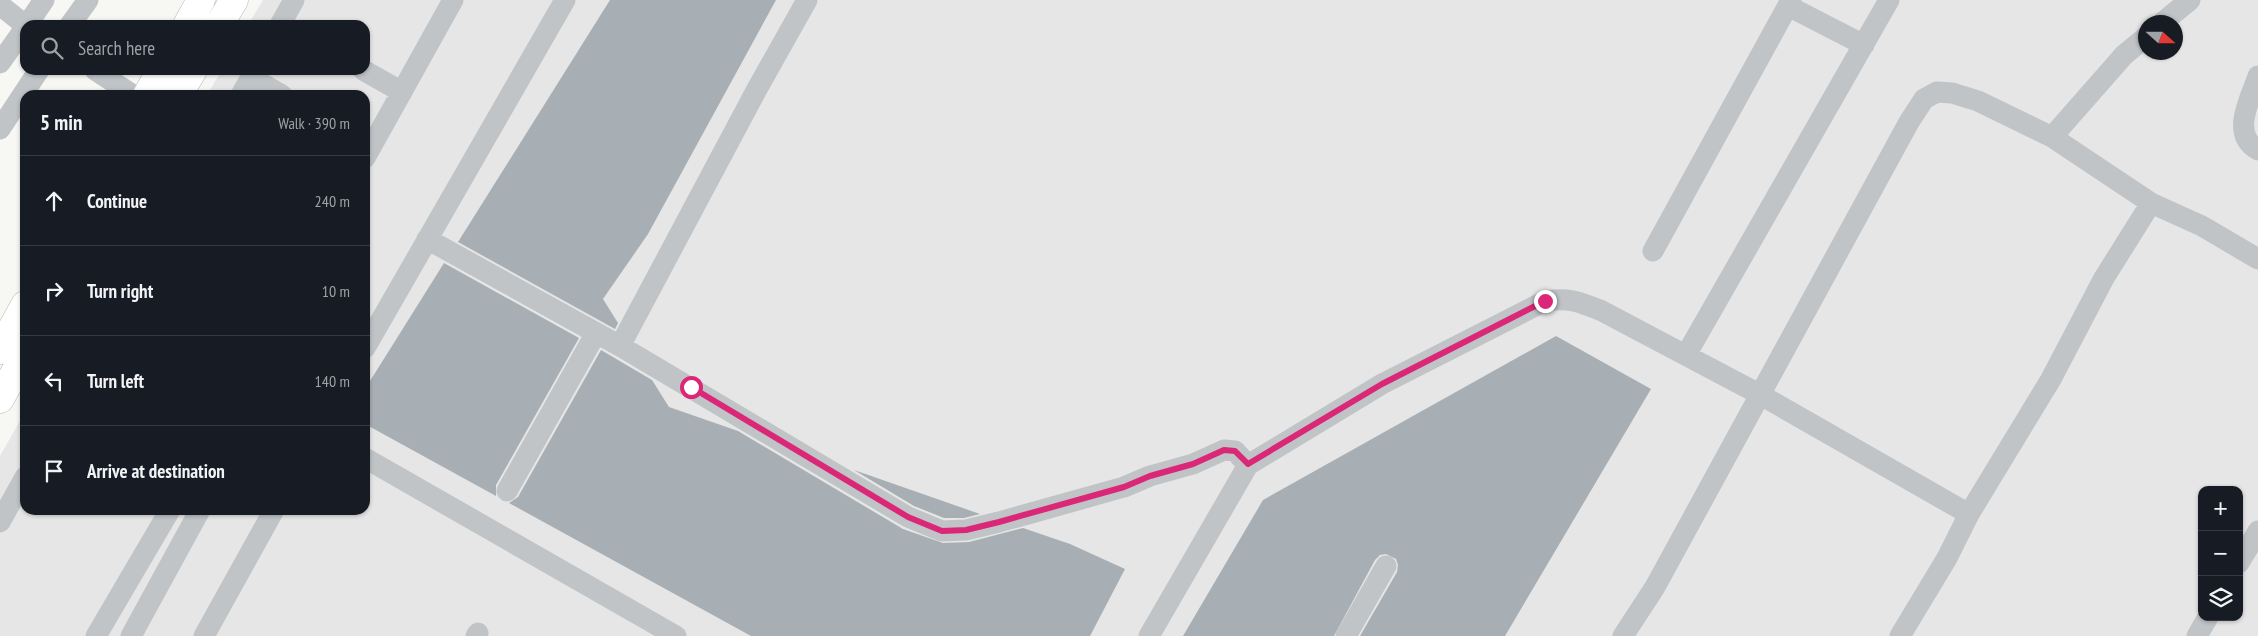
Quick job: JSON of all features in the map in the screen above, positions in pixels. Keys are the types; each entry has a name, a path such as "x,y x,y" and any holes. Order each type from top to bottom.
{"main road":[{"path":"190,20 201,0"},
{"path":"223,20 234,0"},
{"path":"150,90 158,75"},
{"path":"181,90 190,75"},
{"path":"0,350 20,314"},
{"path":"0,399 20,363"}],"street":[{"path":"30,20 44,0"},
{"path":"74,20 88,0"},
{"path":"285,20 294,0"},
{"path":"370,145 453,0"},
{"path":"370,339 565,0"},
{"path":"620,346 757,89 807,0"},
{"path":"1686,355 1889,0"},
{"path":"2172,15 2190,0"},
{"path":"1652,251 1789,3 1864,45"},
{"path":"0,5 20,21"},
{"path":"0,64 20,35"},
{"path":"2052,137 2124,55 2138,44"},
{"path":"370,73 402,92"},
{"path":"26,90 36,75"},
{"path":"103,75 125,90"},
{"path":"244,90 252,75"},
{"path":"256,75 275,90"},
{"path":"2258,76 2242,122 2245,138 2258,150"},
{"path":"1623,636 1655,587 1759,394 1909,122 1924,99 1937,92 1978,101 2052,137 2152,203 2202,226 2258,259"},
{"path":"0,129 20,99"},
{"path":"1900,636 1943,566 1969,514 2051,379 2104,278 2152,203"},
{"path":"427,238 620,346 908,517 942,531 966,530 1124,487 1150,476 1193,464 1224,450 1235,451 1248,464"},
{"path":"1149,636 1248,464 1382,384 1545,301 1562,298 1578,301 1686,355 1759,394 1969,514"},
{"path":"507,491 596,333"},
{"path":"370,461 676,636"},
{"path":"0,522 20,486"},
{"path":"98,635 167,515"},
{"path":"131,636 197,515"},
{"path":"204,636 271,515"},
{"path":"2243,556 2258,531"},
{"path":"1346,636 1386,566"},
{"path":"2197,636 2206,621"}],"shaded area":[{"path":"263,0 2258,0 2258,636 0,636 0,456 20,421 20,515 370,515 370,90 210,90 219,75 370,75 370,20 251,20"}],"building":[{"path":"610,0 776,0 648,234 603,299 618,323 615,329 458,242"},
{"path":"444,263 579,338 496,485 496,496 370,427 370,381"},
{"path":"1556,336 1651,389 1505,636 1360,636 1397,572 1398,565 1396,559 1386,554 1380,555 1375,560 1334,636 1183,636 1263,500"},
{"path":"601,350 652,380 669,407 738,431 903,529 943,543 969,542 1023,528 1070,544 1125,569 1090,636 751,636 509,503 518,497"},
{"path":"854,470 980,514 964,518 944,518 914,506"}],"route":[{"path":"691,387 908,517 942,531 966,530 1124,487 1150,476 1193,464 1224,450 1235,451 1248,464 1382,384 1443,355 1545,301"}]}
